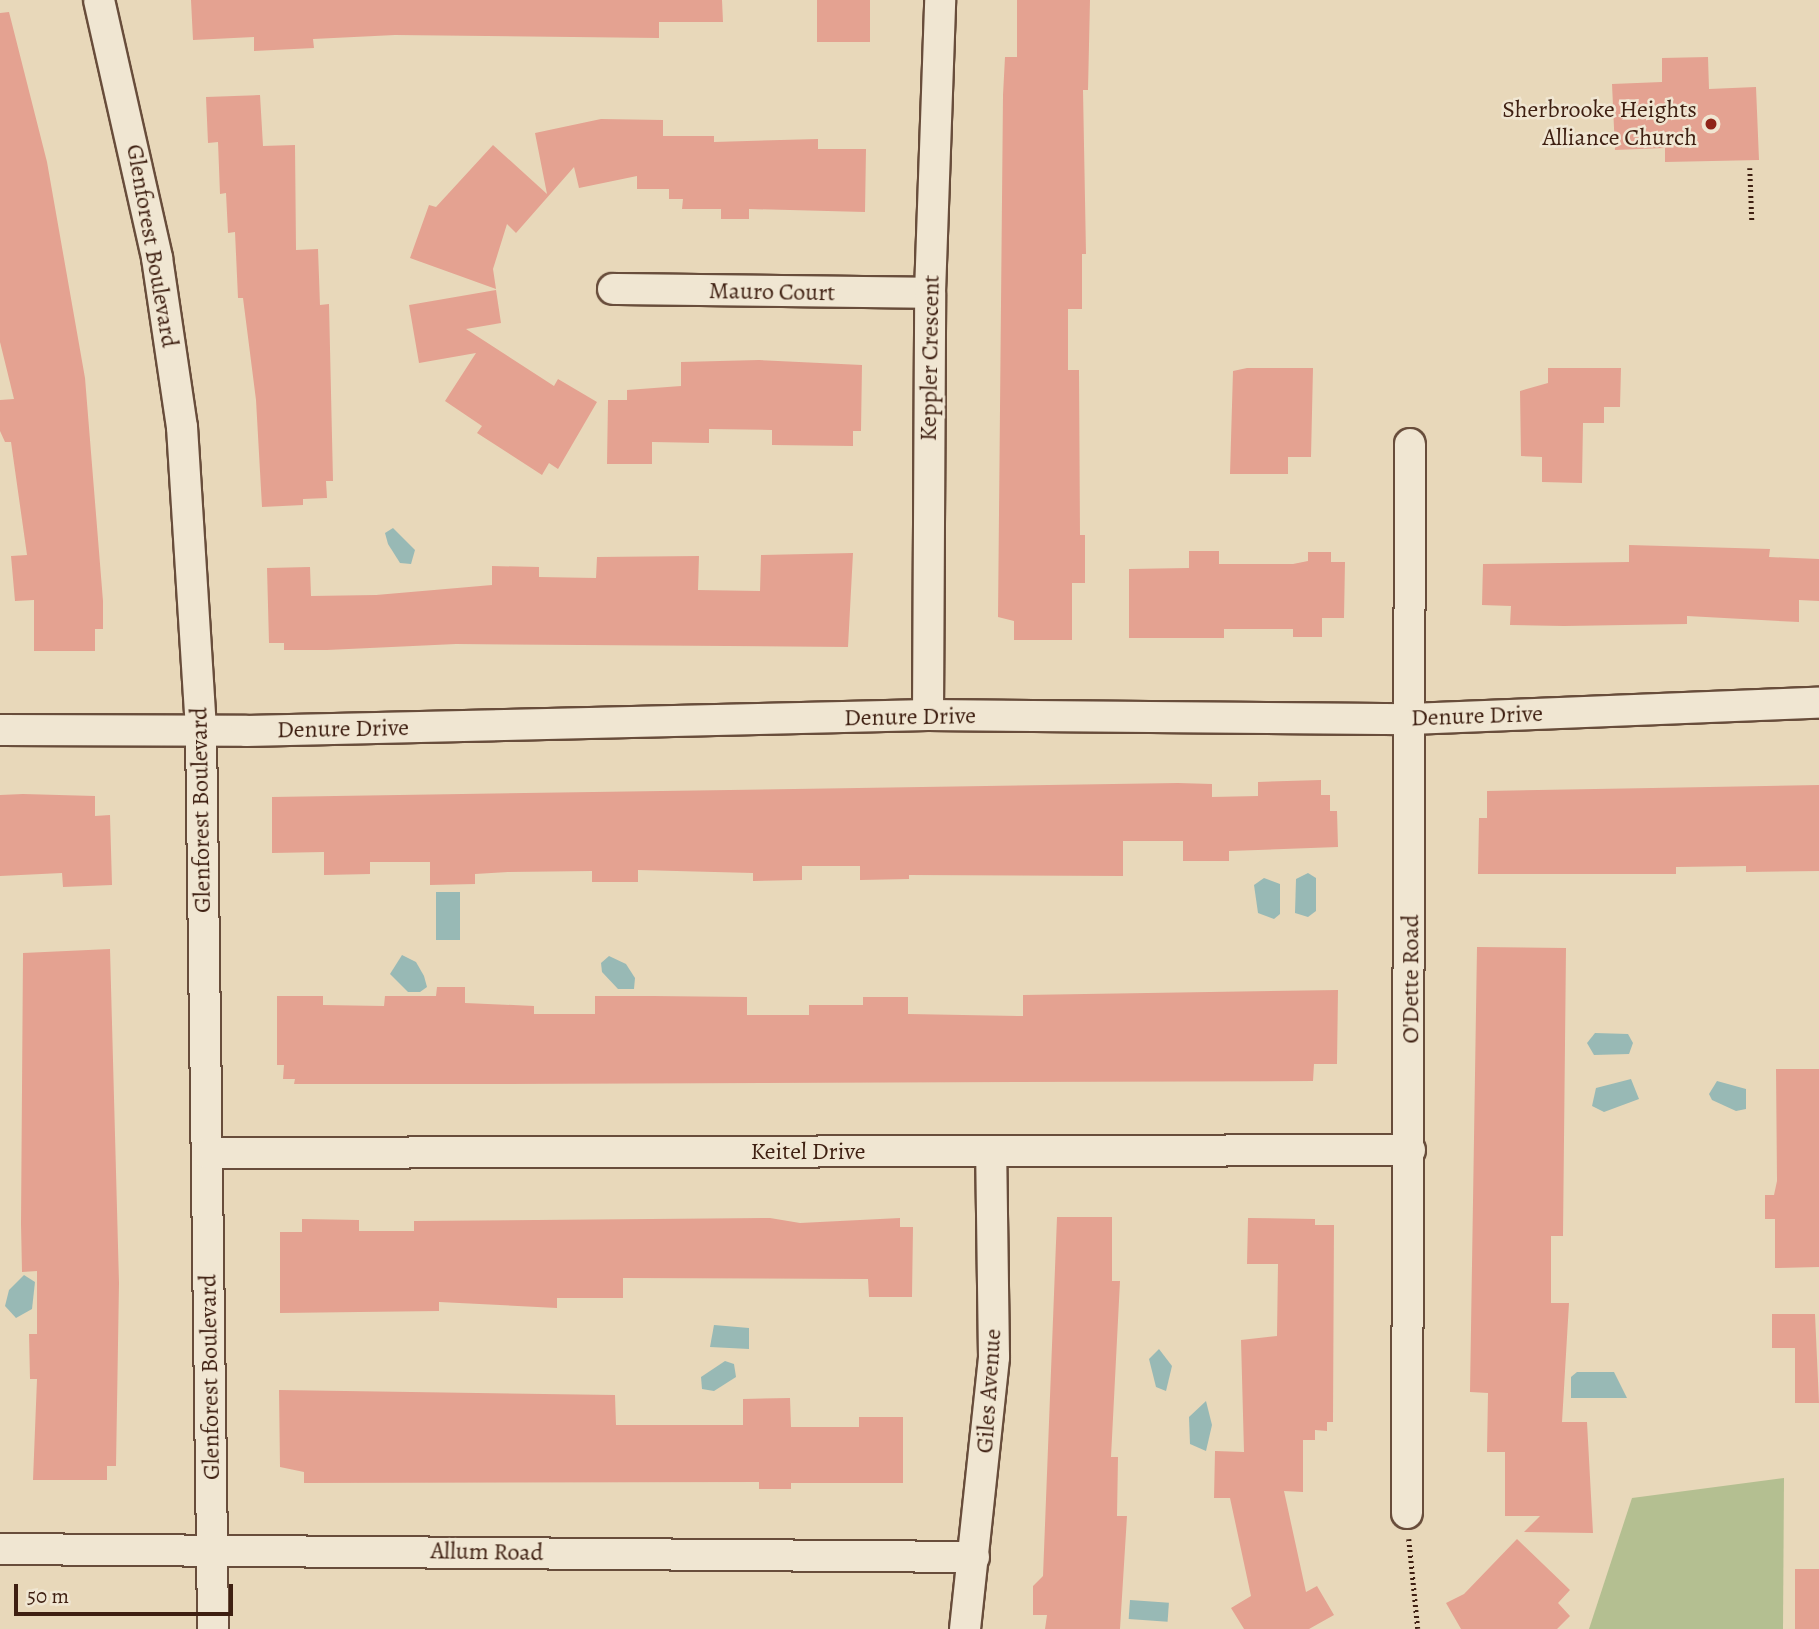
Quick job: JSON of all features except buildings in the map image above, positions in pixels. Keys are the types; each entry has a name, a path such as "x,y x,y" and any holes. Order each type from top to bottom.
{"street":[{"name":"Glenforest Boulevard","path":"99,0 152,233 182,427 201,731 213,1629"},
{"name":"Keppler Crescent","path":"928,715 930,293 940,0"},
{"name":"Mauro Court","path":"613,289 930,293"},
{"name":"O'Dette Road","path":"1407,1513 1413,719 1410,444"},
{"name":"Denure Drive","path":"0,730 201,731 928,715 1413,719 1819,703"},
{"name":"Keitel Drive","path":"207,1153 1410,1150"},
{"name":"Giles Avenue","path":"965,1629 994,1357 991,1151"},
{"name":"Allum Road","path":"0,1549 974,1557"}],"path":[{"path":"1750,168 1752,220"},
{"path":"1407,1513 1418,1629"}],"green space":[{"path":"1784,1478 1783,1629 1589,1629 1632,1498"}],"water":[{"path":"393,528 415,550 411,564 400,563 388,544 385,533"},
{"path":"1308,873 1316,878 1316,911 1308,917 1295,913 1296,879"},
{"path":"1264,878 1280,884 1280,914 1274,919 1258,913 1254,885"},
{"path":"436,892 460,892 460,940 436,940"},
{"path":"402,955 416,962 424,976 427,987 420,992 408,992 390,974"},
{"path":"609,956 626,964 635,978 634,989 618,989 602,972 601,963"},
{"path":"1595,1033 1628,1034 1633,1043 1629,1054 1594,1055 1587,1043"},
{"path":"1631,1079 1639,1099 1604,1112 1592,1106 1596,1088"},
{"path":"1717,1081 1746,1089 1746,1109 1736,1111 1712,1100 1709,1094"},
{"path":"24,1275 35,1282 32,1309 16,1318 5,1306 9,1290"},
{"path":"714,1325 749,1328 749,1349 710,1347"},
{"path":"1159,1349 1172,1366 1166,1391 1156,1387 1149,1359"},
{"path":"725,1361 734,1364 736,1377 714,1391 702,1389 701,1377"},
{"path":"1577,1372 1614,1372 1627,1398 1571,1398 1571,1377"},
{"path":"1206,1401 1212,1425 1206,1451 1190,1444 1189,1417"},
{"path":"1130,1600 1169,1603 1168,1622 1129,1619"}],"place":[{"name":"Sherbrooke Heights Alliance Church","path":"1711,124"}]}
